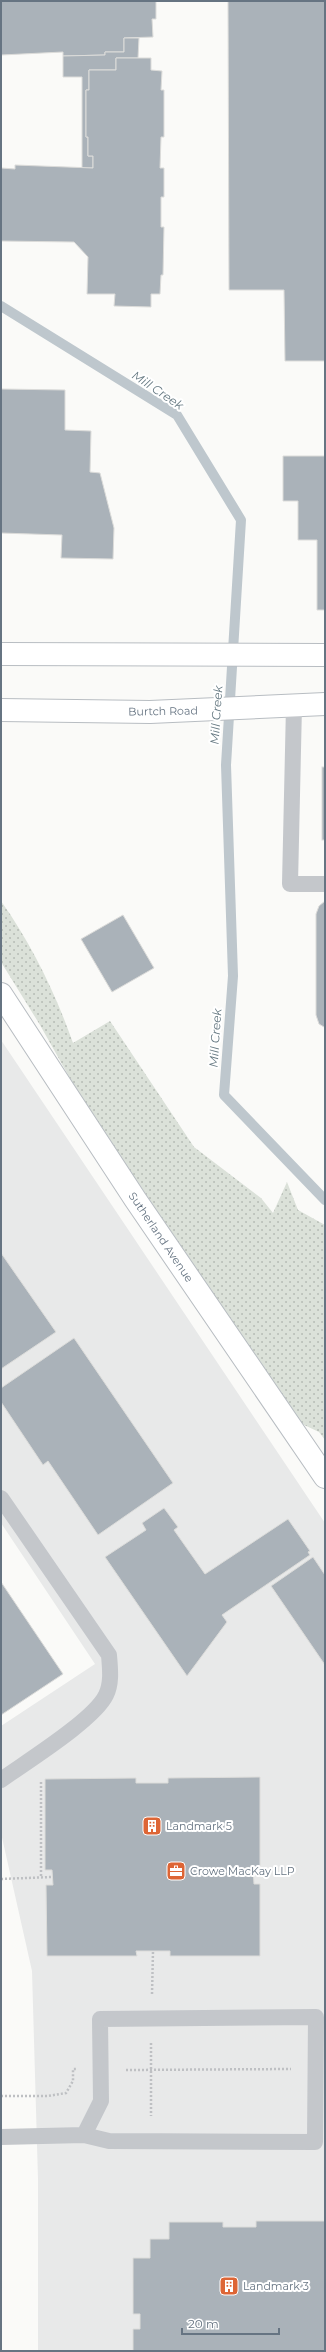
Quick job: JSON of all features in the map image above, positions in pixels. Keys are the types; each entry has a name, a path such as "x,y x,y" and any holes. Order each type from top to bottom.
{"main road":[{"path":"1,654 325,655"},
{"name":"Burtch Road","path":"1,710 150,712 325,704"},
{"name":"Sutherland Avenue","path":"1,994 135,1199 325,1477"}],"lane":[{"path":"294,706 290,884 325,884"},
{"path":"1,1498 109,1656 111,1672 106,1695 86,1719 1,1780"},
{"path":"1,2137 84,2135 109,2141 315,2142 316,2017 100,2019 101,2101 84,2135"}],"path":[{"path":"41,1751 41,1878"},
{"path":"1,1879 52,1877"},
{"path":"1,2096 48,2096 66,2093 73,2081 73,2069 316,2069"}],"shaded area":[{"path":"1,901 23,935 42,969 59,1005 73,1043 110,1021 194,1147 261,1198 273,1213 287,1182 298,1210 325,1225 325,1440 319,1432 300,1423 81,1098 40,1025 1,962"},
{"path":"1,1040 325,1523 325,2351 38,2351 38,2179 32,1971 1,1833 1,1726 95,1664 1,1523"}],"building":[{"path":"1,1 156,1 156,19 152,19 153,37 124,38 124,52 105,52 105,55 63,56 63,52 1,55"},
{"path":"228,1 325,1 325,361 285,361 284,290 229,290"},
{"path":"124,38 139,38 138,58 116,58 116,70 89,70 89,90 86,90 86,137 88,137 88,156 93,156 93,168 82,168 82,77 63,77 63,56 105,55 105,52 124,52"},
{"path":"116,58 151,58 151,70 162,71 161,90 164,90 164,137 161,137 160,168 164,168 164,197 161,197 161,227 164,227 163,275 161,275 160,294 151,294 151,307 114,306 115,294 87,294 88,257 74,242 1,241 1,168 15,169 15,165 93,168 93,156 88,156 88,137 86,137 86,90 89,90 89,70 116,70"},
{"path":"1,389 65,390 65,430 91,431 90,472 100,473 114,528 113,559 61,558 62,535 1,533"},
{"path":"283,456 325,456 325,610 317,610 317,540 298,540 298,501 283,501"},
{"path":"322,767 325,767 325,840 322,840"},
{"path":"325,901 324,1027 319,1024 316,1015 316,914 319,906"},
{"path":"123,915 154,968 112,992 81,939"},
{"path":"1,1253 56,1332 1,1369"},
{"path":"74,1338 173,1483 98,1535 48,1461 43,1465 1,1402 1,1388"},
{"path":"164,1508 178,1527 174,1530 205,1574 288,1519 310,1551 308,1552 310,1555 222,1615 227,1622 187,1676 105,1557 146,1530 142,1523"},
{"path":"313,1557 325,1575 325,1665 271,1586"},
{"path":"1,1582 63,1674 1,1715"},
{"name":"Landmark 5","path":"260,1777 260,1868 253,1868 254,1884 260,1884 260,1956 170,1956 170,1951 136,1951 137,1956 47,1956 46,1885 53,1885 52,1870 45,1870 45,1779 136,1778 136,1783 168,1783 168,1778"},
{"name":"Landmark 3","path":"256,2221 325,2221 325,2351 133,2351 133,2329 140,2329 140,2314 133,2314 133,2258 150,2258 150,2239 169,2239 169,2222 223,2222 223,2227 256,2227"}],"waterway":[{"name":"Mill Creek","path":"1,306 177,415 241,520 226,765 233,976 224,1095 325,1200"}],"place":[{"name":"Landmark 5","path":"152,1826"},
{"name":"Crowe MacKay LLP","path":"176,1871"},
{"name":"Landmark 3","path":"229,2286"}]}
